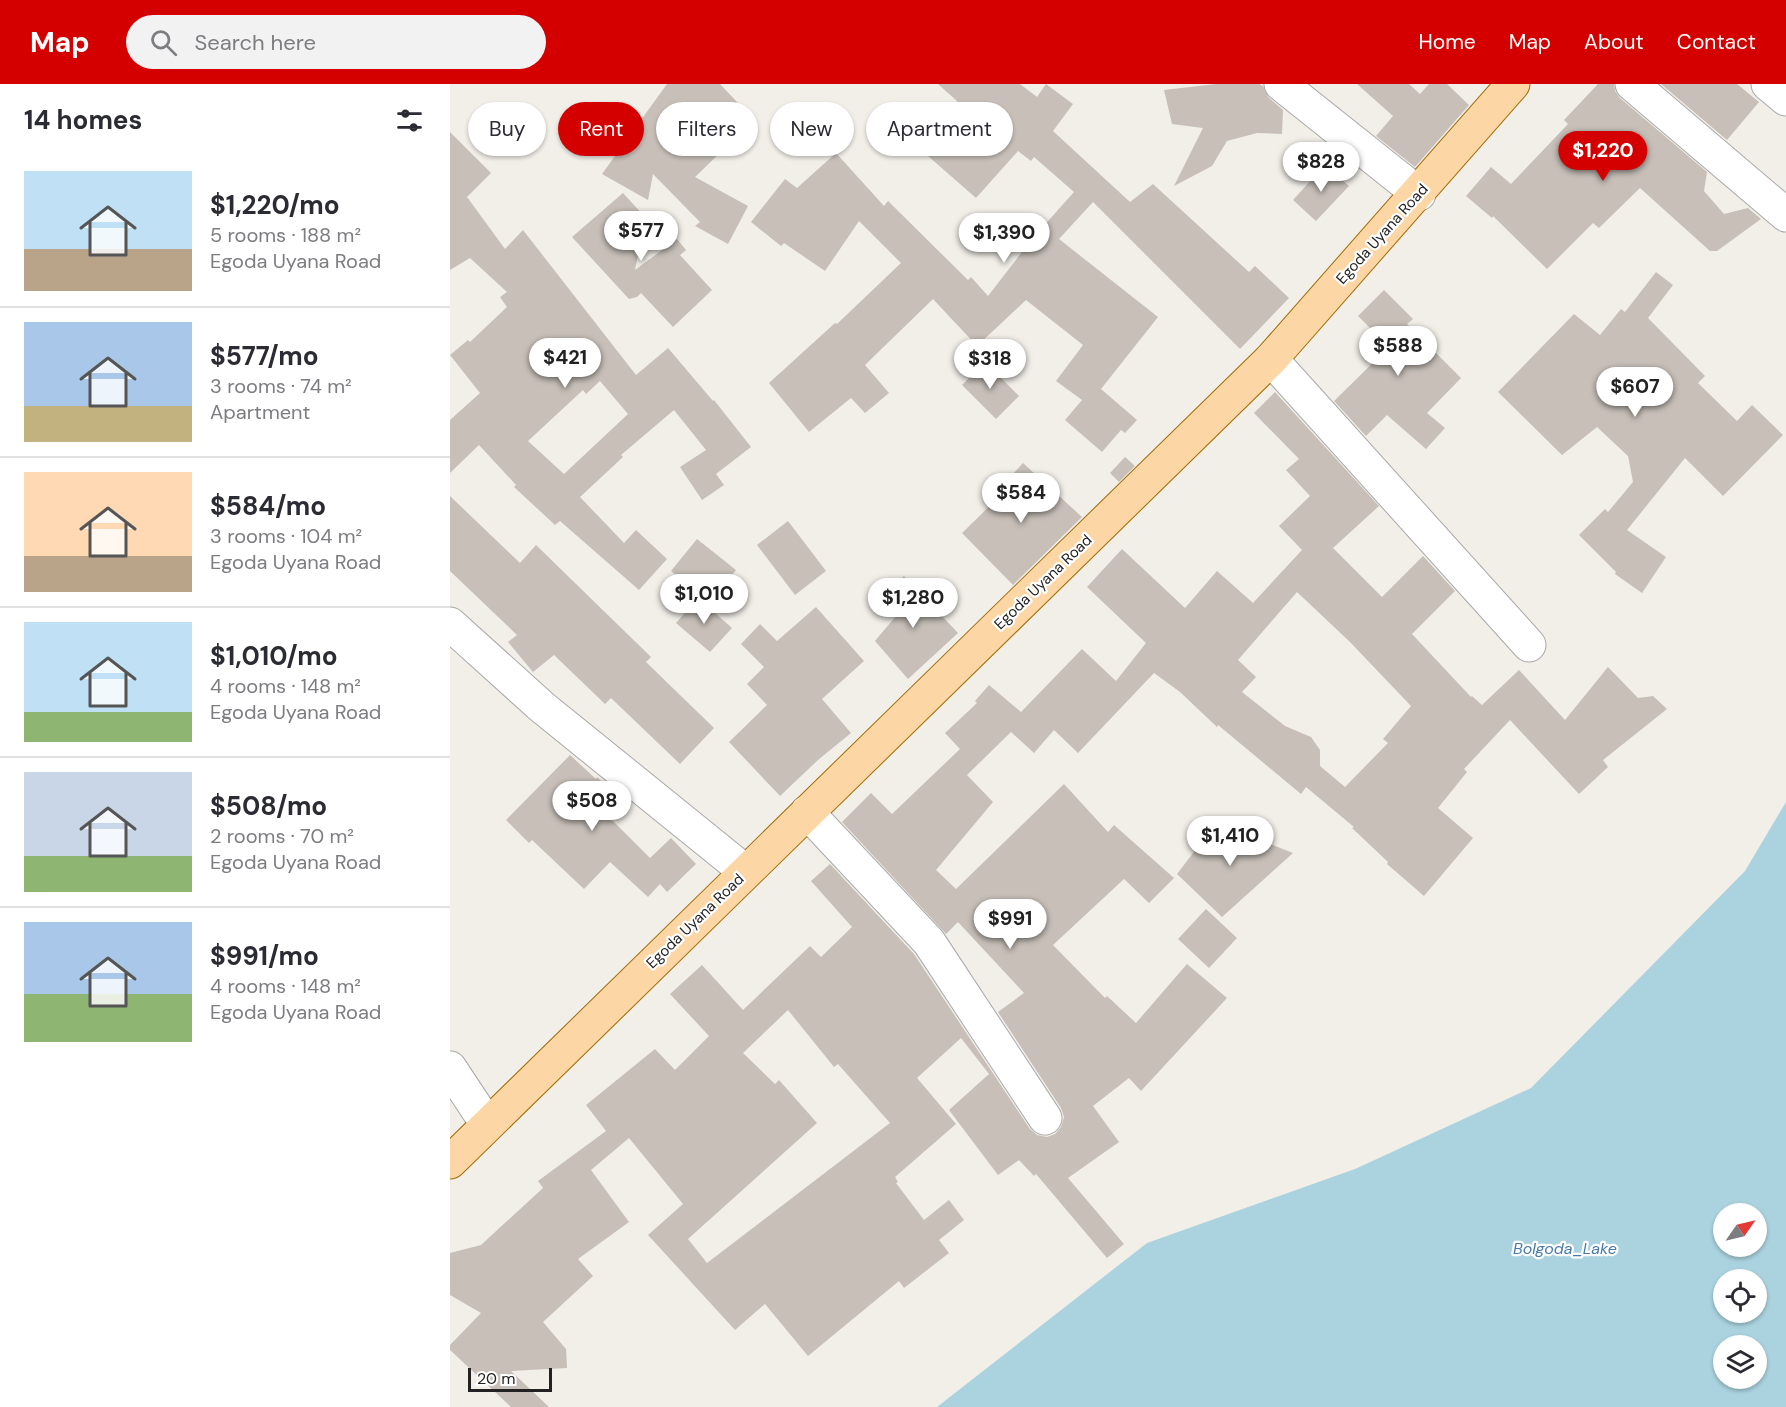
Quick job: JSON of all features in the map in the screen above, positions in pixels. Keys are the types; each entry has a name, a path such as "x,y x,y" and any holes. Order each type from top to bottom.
{"main road":[{"name":"Egoda Uyana Road","path":"450,1162 1271,359 1514,84"}],"street":[{"path":"1281,84 1419,194"},
{"path":"1632,84 1786,216"},
{"path":"1768,84 1786,99"},
{"path":"1271,359 1529,645"},
{"path":"450,624 542,707 746,872"},
{"path":"807,812 929,942 1045,1118"},
{"path":"450,1068 487,1124"}],"water":[{"name":"Bolgoda_Lake","path":"1786,802 1786,1407 937,1407 1147,1243 1355,1169 1531,1088 1745,871"}],"building":[{"path":"667,84 720,84 737,102 656,102 656,156 717,156 695,177 748,206 728,244 695,226 700,222 653,174 648,200 602,174 615,156 644,156 644,116"},
{"path":"938,84 1020,84 1037,97 1046,84 1073,104 1053,131 1130,202 1153,184 1249,272 1255,266 1289,298 1240,349 1093,202 1059,239 1158,317 1101,389 1137,420 1125,433 1121,430 1102,452 1065,420 1082,400 1056,381 1083,345 1026,300 977,346 933,299 865,365 889,393 865,413 851,398 809,432 769,383 835,323 837,324 901,263 859,221 825,271 784,243 781,246 751,222 785,179 797,188 833,156 839,156 884,206 888,201 968,280 971,277 988,296 1032,239 1074,192 1034,157 1031,161 1018,151 976,198 928,156 1013,156 1013,102 958,102"},
{"path":"1216,84 1259,84 1263,86 1269,98 1283,110 1282,134 1257,133 1227,141 1212,166 1174,186 1203,128 1172,124 1164,90"},
{"path":"1357,84 1409,84 1420,94 1429,84 1447,84 1469,105 1415,167 1376,136 1393,116"},
{"path":"1598,84 1614,84 1615,91 1620,98 1707,172 1704,191 1724,214 1748,208 1761,219 1717,251 1710,251 1640,188 1599,228 1593,223 1547,269 1493,216 1492,218 1466,196 1491,167 1511,184 1568,124 1564,120"},
{"path":"1661,84 1737,84 1759,102 1727,140"},
{"path":"450,132 468,150 468,156 474,156 491,173 467,197 505,249 523,230 636,375 668,348 714,400 751,447 716,474 724,485 702,500 680,467 706,450 674,410 621,455 623,457 580,497 624,543 636,530 667,559 639,590 560,521 555,525 514,487 516,485 479,445 450,473 450,420 480,393 450,355 468,340 470,342 507,307 500,297 507,292 470,258 450,270","holes":["600,381 628,414 564,474 528,441 583,390 586,394"]},
{"path":"1325,165 1349,186 1316,221 1293,200"},
{"path":"623,193 645,217 635,270 677,239 686,250 680,255 712,290 673,327 641,293 629,299 572,237"},
{"path":"1656,272 1673,285 1648,318 1705,376 1698,383 1737,421 1752,405 1783,435 1723,496 1685,458 1627,530 1666,557 1642,593 1615,574 1616,572 1579,535 1605,509 1608,512 1633,482 1628,456 1597,427 1562,455 1498,392 1574,314 1600,335 1621,309 1625,312"},
{"path":"1384,290 1413,319 1407,324 1461,378 1427,413 1445,428 1426,449 1387,415 1366,436 1334,401 1389,347 1358,316"},
{"path":"985,362 1019,396 996,419 962,385"},
{"path":"1275,392 1379,506 1333,548 1382,597 1423,556 1455,591 1412,634 1471,697 1482,705 1519,670 1565,720 1608,667 1638,698 1653,696 1667,709 1603,760 1608,767 1579,794 1510,720 1464,769 1467,772 1438,808 1473,838 1424,896 1387,864 1388,862 1352,828 1354,827 1306,787 1301,794 1218,725 1217,727 1180,692 1154,673 1078,753 1054,730 1034,753 1011,732 967,775 993,802 936,870 956,889 1064,784 1108,832 1114,825 1174,878 1149,903 1124,879 1053,945 1105,998 1107,996 1136,1023 1187,964 1227,998 1141,1091 1129,1078 1093,1106 1119,1142 1068,1178 1124,1244 1107,1258 1036,1174 1034,1176 1019,1160 998,1175 949,1110 989,1074 961,1038 917,1078 956,1124 895,1177 898,1182 896,1183 924,1220 949,1200 964,1220 939,1240 949,1253 904,1288 899,1281 808,1356 765,1304 735,1330 648,1235 683,1204 629,1138 591,1170 629,1222 578,1259 593,1276 543,1322 566,1349 567,1368 511,1371 549,1407 511,1407 450,1350 450,1345 481,1313 450,1295 450,1253 481,1245 543,1188 538,1181 606,1131 586,1105 655,1049 675,1070 709,1036 670,994 702,965 743,1010 810,946 821,957 852,927 811,881 830,864 914,954 1030,1129 1037,1135 1047,1137 1055,1134 1061,1127 1064,1117 1061,1108 998,1012 1024,993 958,922 946,934 842,822 871,793 892,814 960,749 945,733 977,703 975,701 989,685 1021,712 1082,649 1116,681 1146,643 1087,587 1122,549 1185,608 1217,571 1253,603 1302,550 1279,526 1310,496 1286,470 1299,459 1254,413","holes":["1297,592 1350,642 1411,706 1383,739 1388,743 1345,787 1320,766 1320,750 1311,737 1285,726 1242,692 1256,677 1238,660","788,1010 834,1067 838,1064 890,1123 707,1263 688,1239 817,1123 779,1080 775,1084 743,1053"]},
{"path":"1125,457 1135,466 1119,482 1110,473"},
{"path":"1023,463 1082,517 1013,585 962,533 1005,491 1001,487"},
{"path":"450,496 520,563 536,545 651,657 646,662 714,728 680,764 611,698 605,704 554,655 533,672 508,642 517,635 450,571"},
{"path":"788,521 826,571 795,595 757,545"},
{"path":"697,539 736,570 710,602 671,571"},
{"path":"904,576 958,633 908,679 875,641 896,616 879,600"},
{"path":"698,598 732,628 710,652 676,623"},
{"path":"816,607 864,661 822,699 851,733 780,796 729,742 767,705 747,684 764,667 741,644 760,624 777,641"},
{"path":"570,755 619,798 605,813 650,858 671,838 696,864 667,892 660,884 648,897 610,862 584,889 532,840 529,843 506,820"},
{"path":"1216,823 1293,853 1222,917 1177,874"},
{"path":"1206,909 1237,938 1209,968 1178,939"}]}
